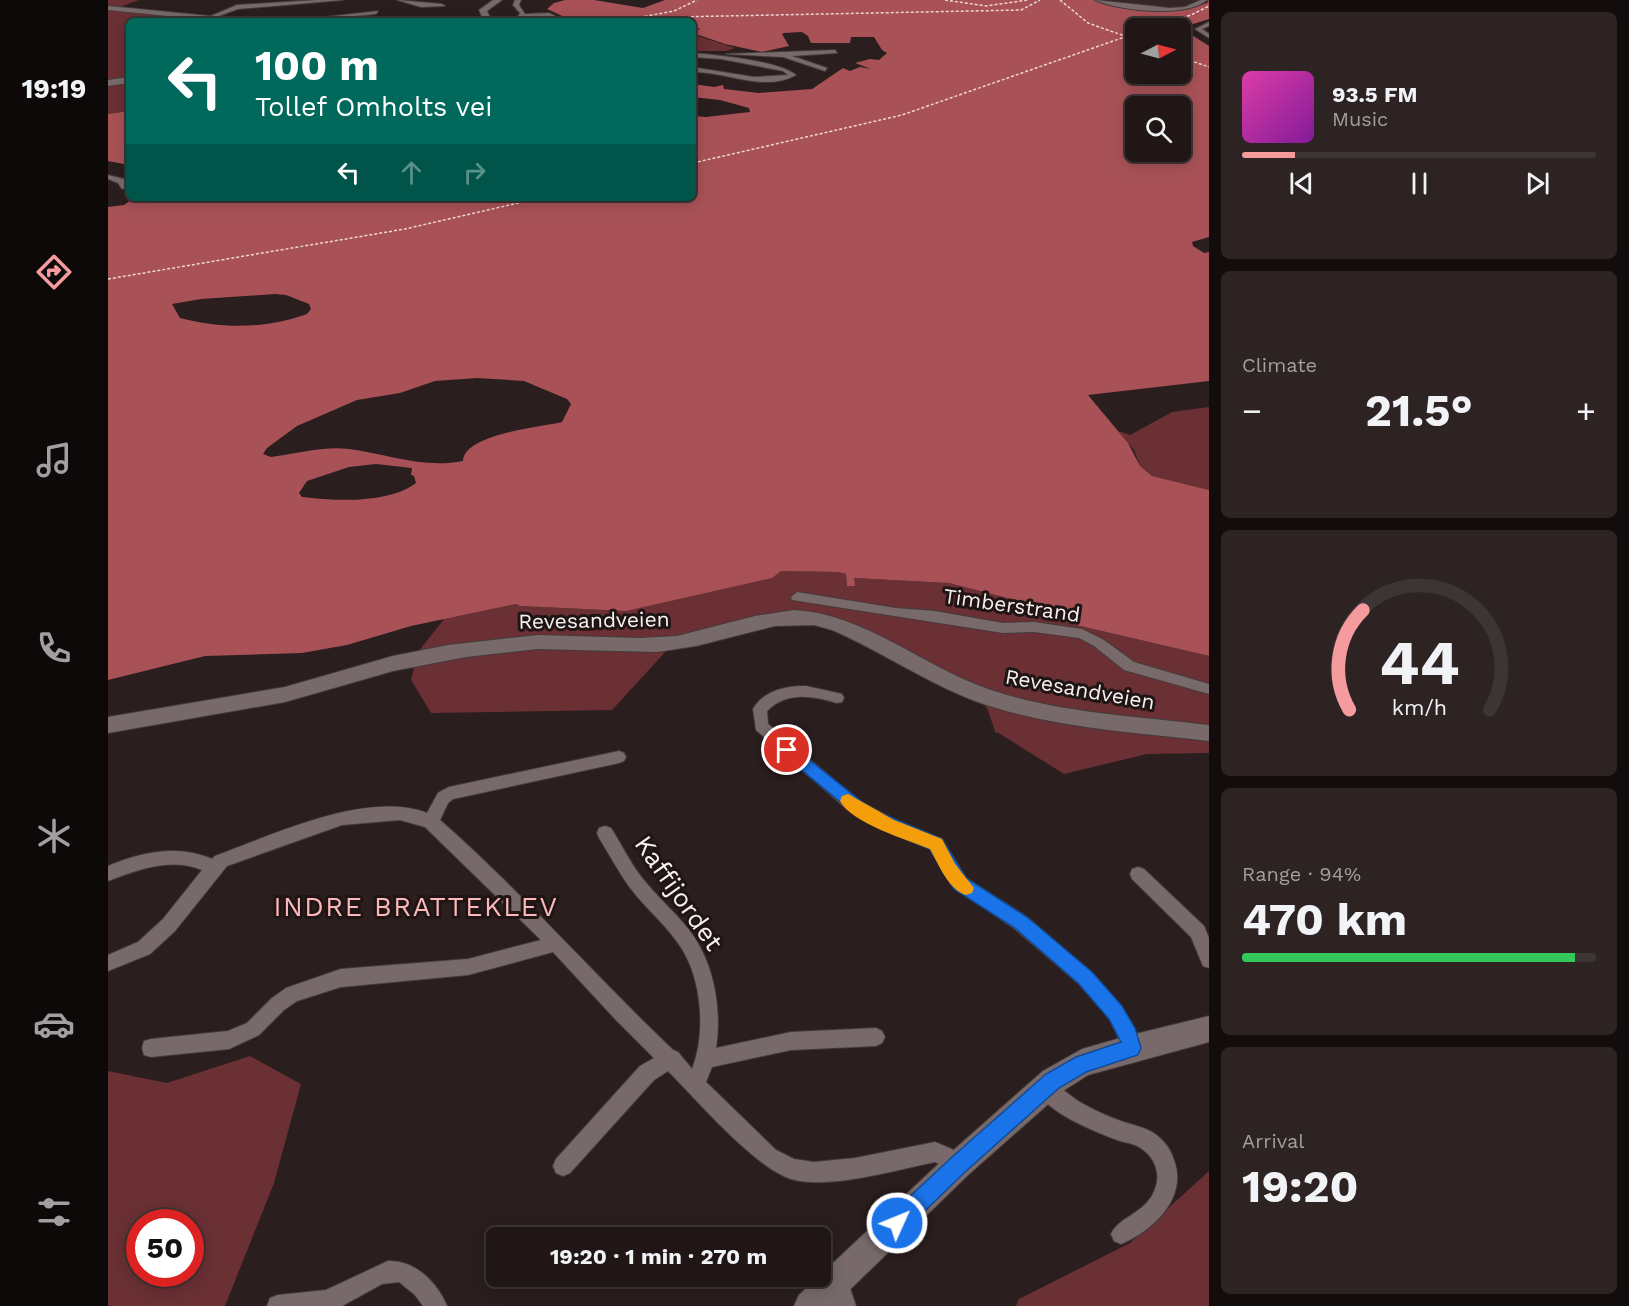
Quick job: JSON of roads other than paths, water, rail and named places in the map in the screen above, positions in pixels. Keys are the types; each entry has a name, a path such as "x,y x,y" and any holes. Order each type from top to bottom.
{"main road":[{"path":"487,18 483,10 498,0"},
{"path":"108,8 209,18"},
{"path":"108,83 126,80"},
{"name":"Revesandveien","path":"108,725 159,713 312,688 377,668 487,648 556,642 657,645 682,642 766,621 798,618 826,621 852,631 954,683 1022,707 1209,733"},
{"path":"810,1306 841,1293 958,1165 1053,1081 1082,1064 1131,1048 1209,1029"}],"street":[{"path":"209,18 237,7 340,0"},
{"path":"400,0 421,5 442,6"},
{"path":"518,0 516,5 523,13 519,18"},
{"path":"1098,0 1142,9 1186,7 1202,2"},
{"path":"1132,0 1142,9"},
{"path":"1184,0 1202,2"},
{"path":"1167,2 1186,7"},
{"path":"330,18 376,12"},
{"path":"530,18 549,15 556,18"},
{"path":"1209,24 1198,29 1209,36"},
{"path":"696,55 784,55 835,52"},
{"path":"696,70 740,77 782,79 793,75 785,70 706,55"},
{"path":"784,55 800,63 825,69"},
{"path":"108,177 121,181 125,187"},
{"name":"Timberstrand","path":"797,597 897,613 944,617 1003,628 1034,627 1071,632 1092,638 1129,666 1209,689"},
{"path":"837,698 806,691 775,695 760,709 761,726 853,805 889,825 936,844 960,883 1021,923 1085,978 1115,1012 1128,1035 1131,1048"},
{"path":"431,822 443,798 450,793 619,757"},
{"path":"108,963 144,948 169,925 221,861 342,818 400,813 431,822 456,844 588,975 622,1014 671,1059 769,1157 792,1169 814,1172 855,1168 935,1152 954,1160 958,1165"},
{"name":"Kaffijordet","path":"605,833 636,883 676,926 690,945 700,965 707,992 706,1057 695,1084"},
{"path":"108,874 156,858 190,860 208,864 215,869"},
{"path":"1138,874 1204,930 1209,960"},
{"path":"151,1048 230,1040 253,1029 278,1004 292,994 341,978 468,967 546,947 552,941"},
{"path":"706,1057 715,1058 791,1041 876,1037"},
{"path":"563,1166 647,1073 671,1059"},
{"path":"1045,1088 1058,1102 1083,1116 1150,1142 1161,1154 1167,1166 1169,1179 1165,1193 1146,1218 1121,1234"},
{"path":"278,1306 297,1302 321,1304 379,1273 399,1271 413,1277 426,1290 436,1306"}],"district":[{"name":"INDRE BRATTEKLEV","path":"416,907"}]}
